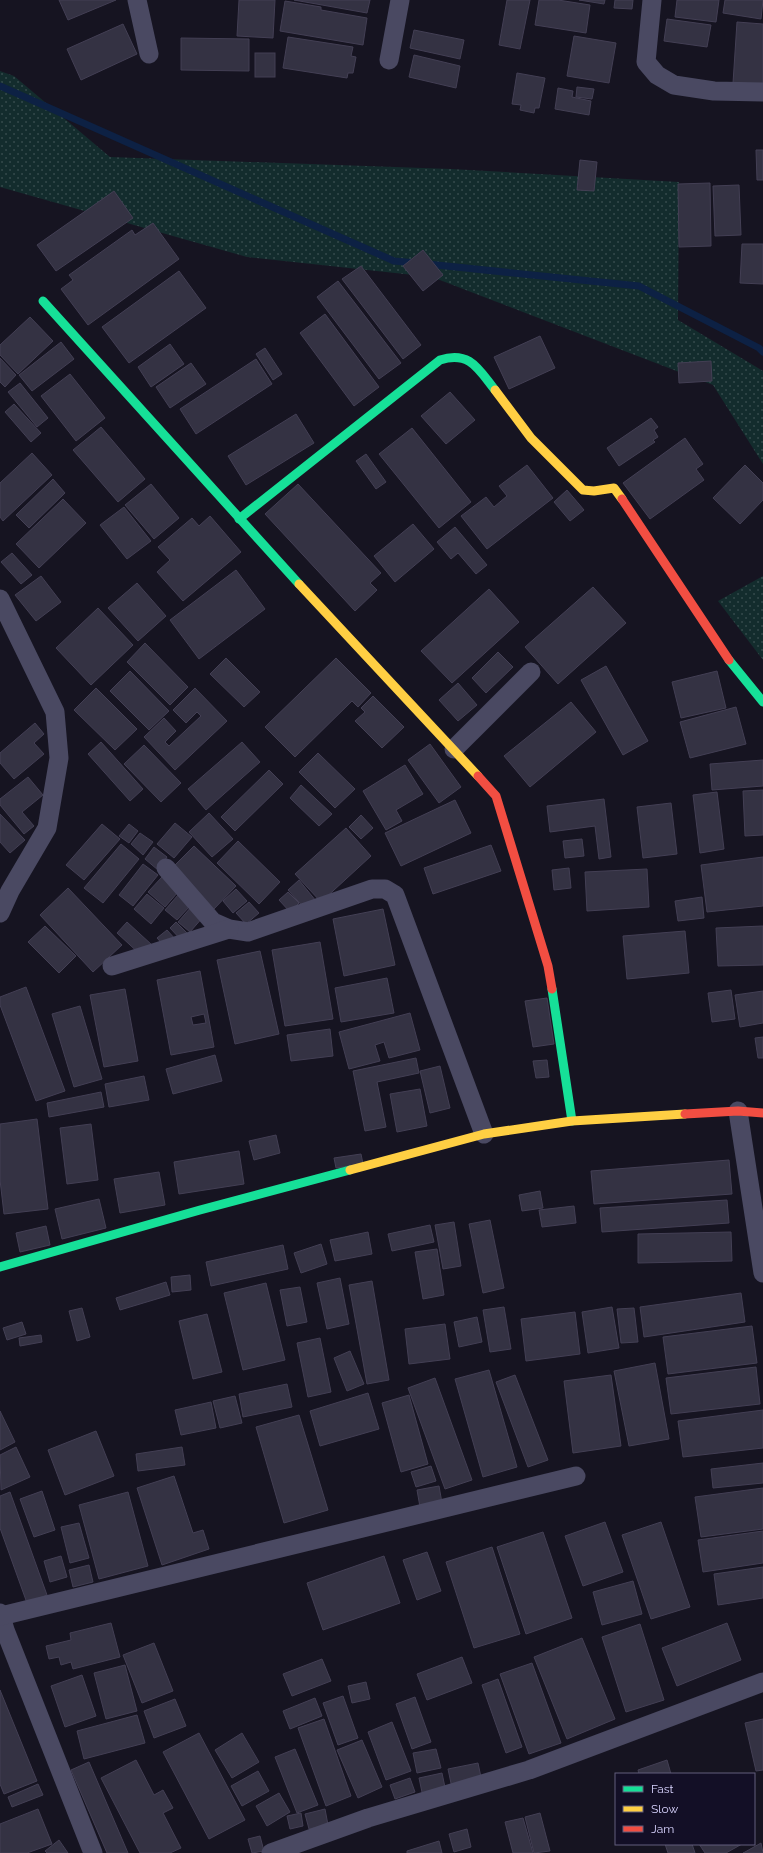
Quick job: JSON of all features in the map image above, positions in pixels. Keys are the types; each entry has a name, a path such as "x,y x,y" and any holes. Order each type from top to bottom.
{"street":[{"path":"137,0 149,54"},
{"path":"390,60 400,0"},
{"path":"652,0 646,62 657,75 674,85 714,91 763,92"},
{"path":"43,301 239,519 496,796 548,966 572,1121"},
{"path":"239,519 440,360 454,357 469,360 476,365 531,438 584,490 594,492 614,488 627,505 663,562 743,679 763,702"},
{"path":"0,599 55,712 59,758 47,828 10,891 0,913"},
{"path":"454,749 531,672"},
{"path":"166,868 213,922 229,930 248,932 372,890 385,888 395,895 484,1134"},
{"path":"112,966 229,930"},
{"path":"738,1111 763,1273"},
{"path":"0,1267 200,1210 484,1134 572,1121 738,1111 763,1113"},
{"path":"93,1853 1,1623 576,1476"},
{"path":"271,1853 368,1818 529,1770 763,1682"}],"green space":[{"path":"0,71 14,76 110,157 451,169 679,182 678,320 763,371 763,464 713,385 432,277 247,257 0,187"},
{"path":"763,576 763,660 718,601"}],"building":[{"path":"59,0 116,0 68,20"},
{"path":"239,0 275,0 273,38 237,36"},
{"path":"294,0 370,0 367,13"},
{"path":"507,0 530,0 520,49 499,45"},
{"path":"539,0 558,0 590,5 586,33 535,25"},
{"path":"579,0 605,0 604,4"},
{"path":"615,0 633,0 632,9 614,8"},
{"path":"677,0 719,0 716,22 675,17"},
{"path":"725,0 763,0 761,19 723,13"},
{"path":"285,1 321,7 321,10 367,18 363,45 280,31"},
{"path":"667,19 711,25 707,47 664,41"},
{"path":"737,22 763,24 763,84 733,83"},
{"path":"123,24 137,54 81,80 67,49"},
{"path":"414,30 464,40 460,59 410,48"},
{"path":"574,36 616,43 609,83 567,76"},
{"path":"288,37 353,47 351,56 356,57 353,73 348,73 347,78 283,68"},
{"path":"181,38 249,39 249,71 181,70"},
{"path":"255,53 275,53 275,77 255,77"},
{"path":"414,55 460,66 456,88 409,77"},
{"path":"517,73 545,78 539,108 535,108 534,113 520,110 521,105 512,104"},
{"path":"577,87 594,89 592,99 576,97"},
{"path":"558,88 573,91 572,97 591,101 589,115 555,109"},
{"path":"756,150 763,150 763,180 757,180"},
{"path":"580,160 597,162 594,191 577,190"},
{"path":"710,183 711,246 679,247 678,184"},
{"path":"739,185 741,235 715,236 713,186"},
{"path":"114,191 133,218 56,271 37,245"},
{"path":"153,223 179,259 88,325 61,289 73,280 69,275 132,230 135,235"},
{"path":"742,244 763,244 763,284 740,283"},
{"path":"423,250 443,275 423,291 403,266"},
{"path":"361,266 421,345 403,359 342,279"},
{"path":"179,271 206,308 129,363 102,327"},
{"path":"338,281 401,363 379,379 317,297"},
{"path":"325,314 379,387 354,406 300,333"},
{"path":"30,317 53,341 18,374 0,355 0,345"},
{"path":"540,336 555,368 509,389 494,357"},
{"path":"61,342 74,359 32,391 19,375"},
{"path":"170,344 184,364 151,387 138,367"},
{"path":"265,348 282,374 273,380 256,354"},
{"path":"0,358 16,375 5,387 0,382"},
{"path":"256,359 272,384 196,434 180,409"},
{"path":"711,361 712,381 679,383 678,363"},
{"path":"191,363 206,384 170,408 156,387"},
{"path":"70,374 105,418 76,441 41,396"},
{"path":"20,383 48,418 37,427 8,392"},
{"path":"450,392 475,420 446,444 421,416"},
{"path":"14,404 41,433 31,442 5,412"},
{"path":"296,414 314,443 246,485 228,456"},
{"path":"651,418 658,427 654,430 658,437 653,440 655,442 619,466 607,448"},
{"path":"101,427 145,479 118,502 73,450"},
{"path":"412,428 471,502 439,528 379,454"},
{"path":"685,438 703,464 696,469 704,480 650,519 623,483"},
{"path":"32,453 52,475 3,521 0,517 0,483"},
{"path":"366,454 386,482 376,489 356,461"},
{"path":"527,465 553,498 487,549 461,516 486,497 494,507 507,496 499,486"},
{"path":"745,465 763,483 763,500 740,524 713,498"},
{"path":"53,479 65,493 29,528 16,515"},
{"path":"151,484 179,518 154,539 125,505"},
{"path":"298,484 381,573 370,583 377,590 355,611 265,514"},
{"path":"567,490 584,510 570,521 554,502"},
{"path":"63,499 86,523 39,568 16,544"},
{"path":"124,507 151,541 127,559 100,525"},
{"path":"210,516 241,552 183,601 157,572 170,560 158,547 192,518 199,526"},
{"path":"413,524 434,549 395,582 374,556"},
{"path":"455,527 487,565 476,574 458,553 451,559 437,542"},
{"path":"12,553 32,575 21,584 1,562"},
{"path":"236,570 265,609 199,659 170,620"},
{"path":"41,576 61,602 36,621 15,595"},
{"path":"137,583 166,616 138,641 108,608"},
{"path":"593,587 626,623 558,684 525,647"},
{"path":"489,589 519,622 452,683 421,651"},
{"path":"98,608 133,645 91,685 56,648"},
{"path":"145,643 188,687 170,705 127,662"},
{"path":"498,652 513,667 486,693 472,678"},
{"path":"226,658 260,692 244,707 210,674"},
{"path":"336,658 371,693 358,707 352,701 295,757 265,727"},
{"path":"606,666 648,741 623,755 581,680"},
{"path":"130,671 169,711 149,730 110,691"},
{"path":"717,671 726,708 681,718 672,682"},
{"path":"458,683 477,705 458,721 439,700"},
{"path":"96,688 137,729 115,750 74,710"},
{"path":"195,688 227,721 175,770 144,737 164,718 176,731 165,742 169,746 201,716 197,712 186,723 173,710"},
{"path":"373,696 404,727 382,748 355,721 365,712 361,708"},
{"path":"571,702 596,732 530,787 504,756"},
{"path":"736,707 746,744 690,758 680,722"},
{"path":"35,723 44,734 34,743 44,754 14,779 0,763 0,753"},
{"path":"101,742 143,789 130,801 88,754"},
{"path":"242,742 260,762 206,810 188,789"},
{"path":"430,744 461,787 439,803 408,760"},
{"path":"144,745 181,783 161,802 124,764"},
{"path":"318,753 355,789 335,808 299,772"},
{"path":"763,760 763,786 712,790 710,764"},
{"path":"405,765 423,794 396,810 402,821 386,830 363,791"},
{"path":"269,770 283,784 235,831 221,817"},
{"path":"28,777 43,795 22,812 34,826 24,834 0,805 0,799"},
{"path":"301,785 332,814 319,826 290,798"},
{"path":"763,790 763,835 745,836 743,791"},
{"path":"717,792 724,849 700,853 693,795"},
{"path":"604,799 611,857 599,859 595,826 550,832 547,806"},
{"path":"455,800 471,833 401,866 385,833"},
{"path":"671,803 677,854 643,858 637,807"},
{"path":"209,813 233,839 212,857 189,832"},
{"path":"0,814 25,840 10,853 0,842"},
{"path":"361,815 373,828 361,839 349,827"},
{"path":"175,823 192,837 174,858 157,844"},
{"path":"102,824 120,839 84,880 66,865"},
{"path":"129,824 138,831 129,843 119,836"},
{"path":"346,828 371,856 321,902 295,874"},
{"path":"140,833 153,842 143,855 131,844"},
{"path":"582,839 584,856 565,858 563,841"},
{"path":"238,841 280,882 259,904 217,863"},
{"path":"121,844 139,859 103,903 84,888"},
{"path":"491,845 501,871 433,894 424,868"},
{"path":"194,846 236,886 213,910 171,869"},
{"path":"154,847 167,857 158,870 145,859"},
{"path":"763,857 763,906 707,912 701,865"},
{"path":"143,864 158,875 133,906 119,895"},
{"path":"569,868 571,888 554,890 552,870"},
{"path":"647,869 649,907 587,911 585,872"},
{"path":"162,877 178,892 165,907 148,892"},
{"path":"299,880 316,901 306,910 288,890"},
{"path":"68,888 122,945 93,972 40,915"},
{"path":"236,889 247,901 233,913 223,901"},
{"path":"288,892 299,903 290,912 279,900"},
{"path":"147,894 164,908 151,924 134,909"},
{"path":"178,895 191,905 177,920 165,910"},
{"path":"702,897 704,918 678,921 675,901"},
{"path":"249,902 259,913 246,924 236,913"},
{"path":"192,906 203,917 190,932 178,922"},
{"path":"383,909 395,965 344,976 333,919"},
{"path":"127,922 152,945 142,956 117,933"},
{"path":"176,922 190,936 183,942 170,928"},
{"path":"45,926 76,956 59,973 28,942"},
{"path":"763,926 763,965 718,966 716,928"},
{"path":"167,930 176,940 166,948 157,938"},
{"path":"685,931 689,973 627,979 623,936"},
{"path":"320,942 333,1019 285,1026 272,950"},
{"path":"260,951 279,1034 235,1044 217,960"},
{"path":"200,971 214,1047 171,1055 157,980","holes":["204,1014 206,1023 193,1025 191,1017"]},
{"path":"387,978 394,1013 341,1022 335,988"},
{"path":"26,987 65,1091 36,1101 0,1005 0,997"},
{"path":"125,989 138,1061 104,1067 90,995"},
{"path":"731,990 735,1019 712,1022 708,993"},
{"path":"763,991 763,1023 740,1027 735,995"},
{"path":"547,998 554,1044 533,1047 525,1001"},
{"path":"80,1006 102,1079 74,1087 52,1014"},
{"path":"410,1013 420,1050 389,1058 384,1042 375,1045 380,1061 349,1069 339,1032"},
{"path":"330,1029 333,1056 291,1061 287,1035"},
{"path":"763,1037 763,1058 758,1058 755,1038"},
{"path":"215,1055 222,1081 173,1094 166,1069"},
{"path":"416,1058 419,1073 377,1082 386,1127 365,1131 353,1071"},
{"path":"547,1060 549,1077 536,1078 533,1061"},
{"path":"440,1066 450,1108 430,1113 420,1071"},
{"path":"144,1076 149,1100 109,1107 105,1084"},
{"path":"420,1089 427,1126 397,1132 390,1094"},
{"path":"101,1092 104,1107 49,1117 47,1103"},
{"path":"37,1119 48,1209 4,1214 0,1180 0,1124"},
{"path":"91,1124 98,1180 67,1184 60,1128"},
{"path":"276,1135 280,1153 254,1160 249,1141"},
{"path":"239,1151 244,1184 179,1194 174,1162"},
{"path":"361,1154 363,1164 336,1168 334,1158"},
{"path":"729,1160 732,1194 594,1204 591,1171"},
{"path":"159,1172 165,1205 120,1213 114,1179"},
{"path":"540,1191 543,1208 522,1211 519,1195"},
{"path":"99,1199 106,1228 62,1239 55,1209"},
{"path":"727,1200 729,1223 602,1232 600,1208"},
{"path":"574,1206 576,1223 542,1227 539,1210"},
{"path":"490,1220 504,1288 483,1293 469,1224"},
{"path":"454,1222 461,1266 443,1269 435,1225"},
{"path":"430,1225 434,1242 392,1251 388,1234"},
{"path":"46,1226 50,1245 20,1252 16,1233"},
{"path":"368,1232 372,1254 335,1261 330,1240"},
{"path":"731,1232 732,1261 638,1263 638,1234"},
{"path":"321,1244 327,1264 301,1273 294,1253"},
{"path":"283,1245 288,1269 211,1286 206,1262"},
{"path":"437,1249 444,1295 423,1299 415,1252"},
{"path":"190,1275 191,1290 172,1292 171,1277"},
{"path":"340,1278 349,1324 327,1329 317,1283"},
{"path":"372,1281 389,1380 367,1384 349,1285"},
{"path":"166,1282 170,1295 120,1310 116,1298"},
{"path":"266,1283 285,1360 243,1370 224,1293"},
{"path":"300,1287 307,1322 287,1326 280,1290"},
{"path":"741,1293 745,1322 644,1337 640,1307"},
{"path":"504,1307 511,1349 490,1352 483,1310"},
{"path":"612,1307 619,1348 588,1353 582,1312"},
{"path":"82,1308 90,1337 77,1341 69,1311"},
{"path":"634,1308 638,1342 621,1343 617,1309"},
{"path":"575,1312 580,1354 526,1361 521,1319"},
{"path":"207,1314 222,1372 193,1379 179,1321"},
{"path":"477,1317 482,1342 459,1347 454,1322"},
{"path":"22,1322 26,1334 7,1340 3,1328"},
{"path":"445,1324 450,1359 409,1364 405,1329"},
{"path":"752,1326 757,1363 668,1374 663,1337"},
{"path":"41,1335 42,1342 20,1346 19,1338"},
{"path":"320,1338 331,1392 308,1397 297,1343"},
{"path":"350,1351 364,1384 347,1391 334,1358"},
{"path":"655,1363 669,1439 629,1446 614,1371"},
{"path":"756,1367 760,1404 671,1414 666,1378"},
{"path":"489,1370 517,1467 483,1477 455,1379"},
{"path":"515,1375 548,1460 528,1467 496,1382"},
{"path":"611,1375 621,1446 573,1453 564,1381"},
{"path":"435,1378 472,1480 445,1489 408,1388"},
{"path":"287,1384 292,1407 243,1417 239,1394"},
{"path":"368,1393 379,1429 320,1446 310,1411"},
{"path":"409,1395 428,1464 401,1472 382,1403"},
{"path":"235,1396 242,1423 220,1428 213,1401"},
{"path":"211,1402 216,1428 181,1435 175,1410"},
{"path":"763,1410 763,1448 683,1457 678,1421"},
{"path":"0,1411 15,1442 0,1450"},
{"path":"299,1415 328,1510 284,1523 256,1427"},
{"path":"96,1431 114,1476 65,1495 48,1450"},
{"path":"16,1447 30,1477 1,1490 0,1455"},
{"path":"182,1447 185,1465 138,1471 136,1454"},
{"path":"763,1463 763,1483 713,1488 711,1469"},
{"path":"431,1466 436,1481 416,1487 411,1472"},
{"path":"174,1476 193,1533 203,1530 209,1549 162,1565 137,1488"},
{"path":"439,1486 442,1503 420,1507 417,1490"},
{"path":"763,1488 763,1529 701,1537 695,1497"},
{"path":"42,1491 55,1530 34,1537 20,1499"},
{"path":"10,1492 47,1595 27,1603 0,1528 0,1496"},
{"path":"128,1492 148,1566 99,1579 79,1505"},
{"path":"605,1522 623,1572 583,1586 565,1536"},
{"path":"661,1522 690,1607 651,1619 622,1535"},
{"path":"79,1523 89,1558 70,1563 61,1527"},
{"path":"763,1531 763,1563 703,1572 698,1540"},
{"path":"543,1532 572,1618 526,1634 497,1547"},
{"path":"492,1547 520,1634 474,1648 446,1562"},
{"path":"427,1552 441,1591 417,1600 403,1560"},
{"path":"61,1556 67,1577 50,1582 44,1561"},
{"path":"384,1556 400,1603 323,1630 307,1583"},
{"path":"89,1565 93,1582 73,1587 69,1570"},
{"path":"763,1567 763,1598 718,1605 714,1574"},
{"path":"633,1581 642,1614 602,1625 593,1592"},
{"path":"111,1623 120,1657 73,1669 71,1662 61,1665 59,1657 49,1659 46,1646 71,1640 70,1633"},
{"path":"727,1623 741,1660 677,1686 662,1648"},
{"path":"640,1624 664,1700 626,1712 602,1637"},
{"path":"582,1638 615,1719 567,1739 534,1657"},
{"path":"154,1643 173,1691 142,1703 123,1655"},
{"path":"462,1657 472,1683 427,1700 417,1674"},
{"path":"322,1659 331,1681 292,1696 283,1674"},
{"path":"532,1663 561,1743 529,1754 500,1674"},
{"path":"125,1665 137,1711 106,1719 94,1673"},
{"path":"82,1675 96,1716 65,1727 51,1686"},
{"path":"498,1679 522,1747 506,1753 482,1685"},
{"path":"366,1682 370,1699 352,1703 348,1686"},
{"path":"0,1690 37,1781 4,1794 0,1784"},
{"path":"343,1696 358,1738 338,1745 323,1703"},
{"path":"415,1697 431,1742 412,1749 396,1704"},
{"path":"315,1698 322,1716 290,1729 283,1711"},
{"path":"175,1699 186,1726 154,1738 144,1711"},
{"path":"137,1715 145,1743 84,1759 77,1731"},
{"path":"324,1719 351,1796 326,1806 298,1728"},
{"path":"763,1719 763,1770 756,1771 745,1723"},
{"path":"392,1722 411,1771 386,1780 368,1732"},
{"path":"199,1733 245,1820 209,1839 163,1752"},
{"path":"242,1733 259,1762 232,1778 215,1750"},
{"path":"362,1740 382,1787 358,1798 337,1750"},
{"path":"295,1749 318,1805 297,1813 275,1757"},
{"path":"436,1749 441,1768 417,1773 413,1753"},
{"path":"136,1760 154,1795 163,1790 173,1808 163,1813 181,1848 170,1853 140,1853 101,1778"},
{"path":"667,1760 671,1773 639,1773 638,1770"},
{"path":"89,1762 128,1853 107,1853 71,1770"},
{"path":"478,1763 482,1782 452,1788 448,1769"},
{"path":"258,1771 269,1791 242,1806 231,1786"},
{"path":"442,1773 446,1792 423,1797 419,1778"},
{"path":"410,1778 415,1792 395,1799 390,1785"},
{"path":"38,1784 43,1795 12,1807 8,1797"},
{"path":"279,1793 290,1812 267,1826 256,1806"},
{"path":"38,1809 52,1844 27,1853 0,1853 0,1824"},
{"path":"325,1809 328,1825 309,1829 305,1814"},
{"path":"301,1813 303,1826 290,1829 287,1816"},
{"path":"540,1813 550,1851 534,1853 525,1817"},
{"path":"523,1818 533,1853 513,1853 505,1822"},
{"path":"467,1829 471,1847 454,1852 449,1834"},
{"path":"260,1836 264,1851 252,1853 248,1839"},
{"path":"59,1840 68,1853 47,1853 45,1851"},
{"path":"439,1841 442,1853 407,1853 407,1851"},
{"path":"761,1843 763,1853 743,1853 745,1852"},
{"path":"665,1845 692,1845 695,1853 668,1853"},
{"path":"700,1845 740,1845 726,1853 705,1853"}],"waterway":[{"path":"0,86 394,261 416,263"},
{"path":"427,264 639,286 759,348 763,352"}],"traffic: fast":[{"path":"43,301 299,584"},
{"path":"239,519 440,360 450,358 466,360 478,369 495,390"},
{"path":"729,660 763,702"},
{"path":"552,989 572,1121"},
{"path":"0,1267 200,1210 350,1170"}],"traffic: slow":[{"path":"495,390 531,438 583,490 594,491 614,488 622,499"},
{"path":"299,584 478,776"},
{"path":"350,1170 484,1134 572,1121 685,1114"}],"traffic: jam":[{"path":"622,499 729,660"},
{"path":"478,776 496,796 548,966 552,989"},
{"path":"685,1114 738,1111 763,1113"}]}
